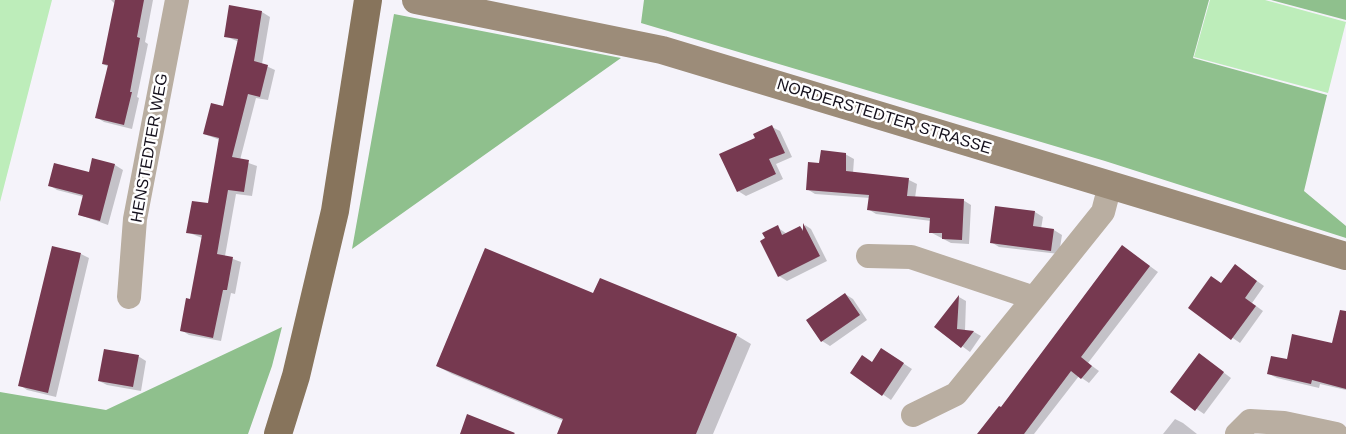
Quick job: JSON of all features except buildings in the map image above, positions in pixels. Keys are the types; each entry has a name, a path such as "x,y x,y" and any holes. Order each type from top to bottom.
{"main road":[{"path":"278,434 296,376 334,211 368,0"}],"street":[{"name":"HENSTEDTER WEG","path":"129,297 135,219 177,0"},
{"name":"NORDERSTEDTER STRASSE","path":"416,0 662,50 1346,256"},
{"path":"913,415 956,394 1103,212 1110,186"},
{"path":"868,256 911,257 1034,298"},
{"path":"1237,434 1250,421 1284,423 1336,434"}],"green space":[{"path":"0,0 52,0 0,202"},
{"path":"644,0 1209,0 1193,58 1327,95 1304,191 1346,226 1346,238 1105,161 641,23"},
{"path":"1210,0 1265,0 1346,22 1328,93 1194,57"},
{"path":"1271,0 1346,0 1346,20"},
{"path":"394,14 621,58 352,249"},
{"path":"282,327 272,366 248,434 0,434 0,392 106,410"}]}
